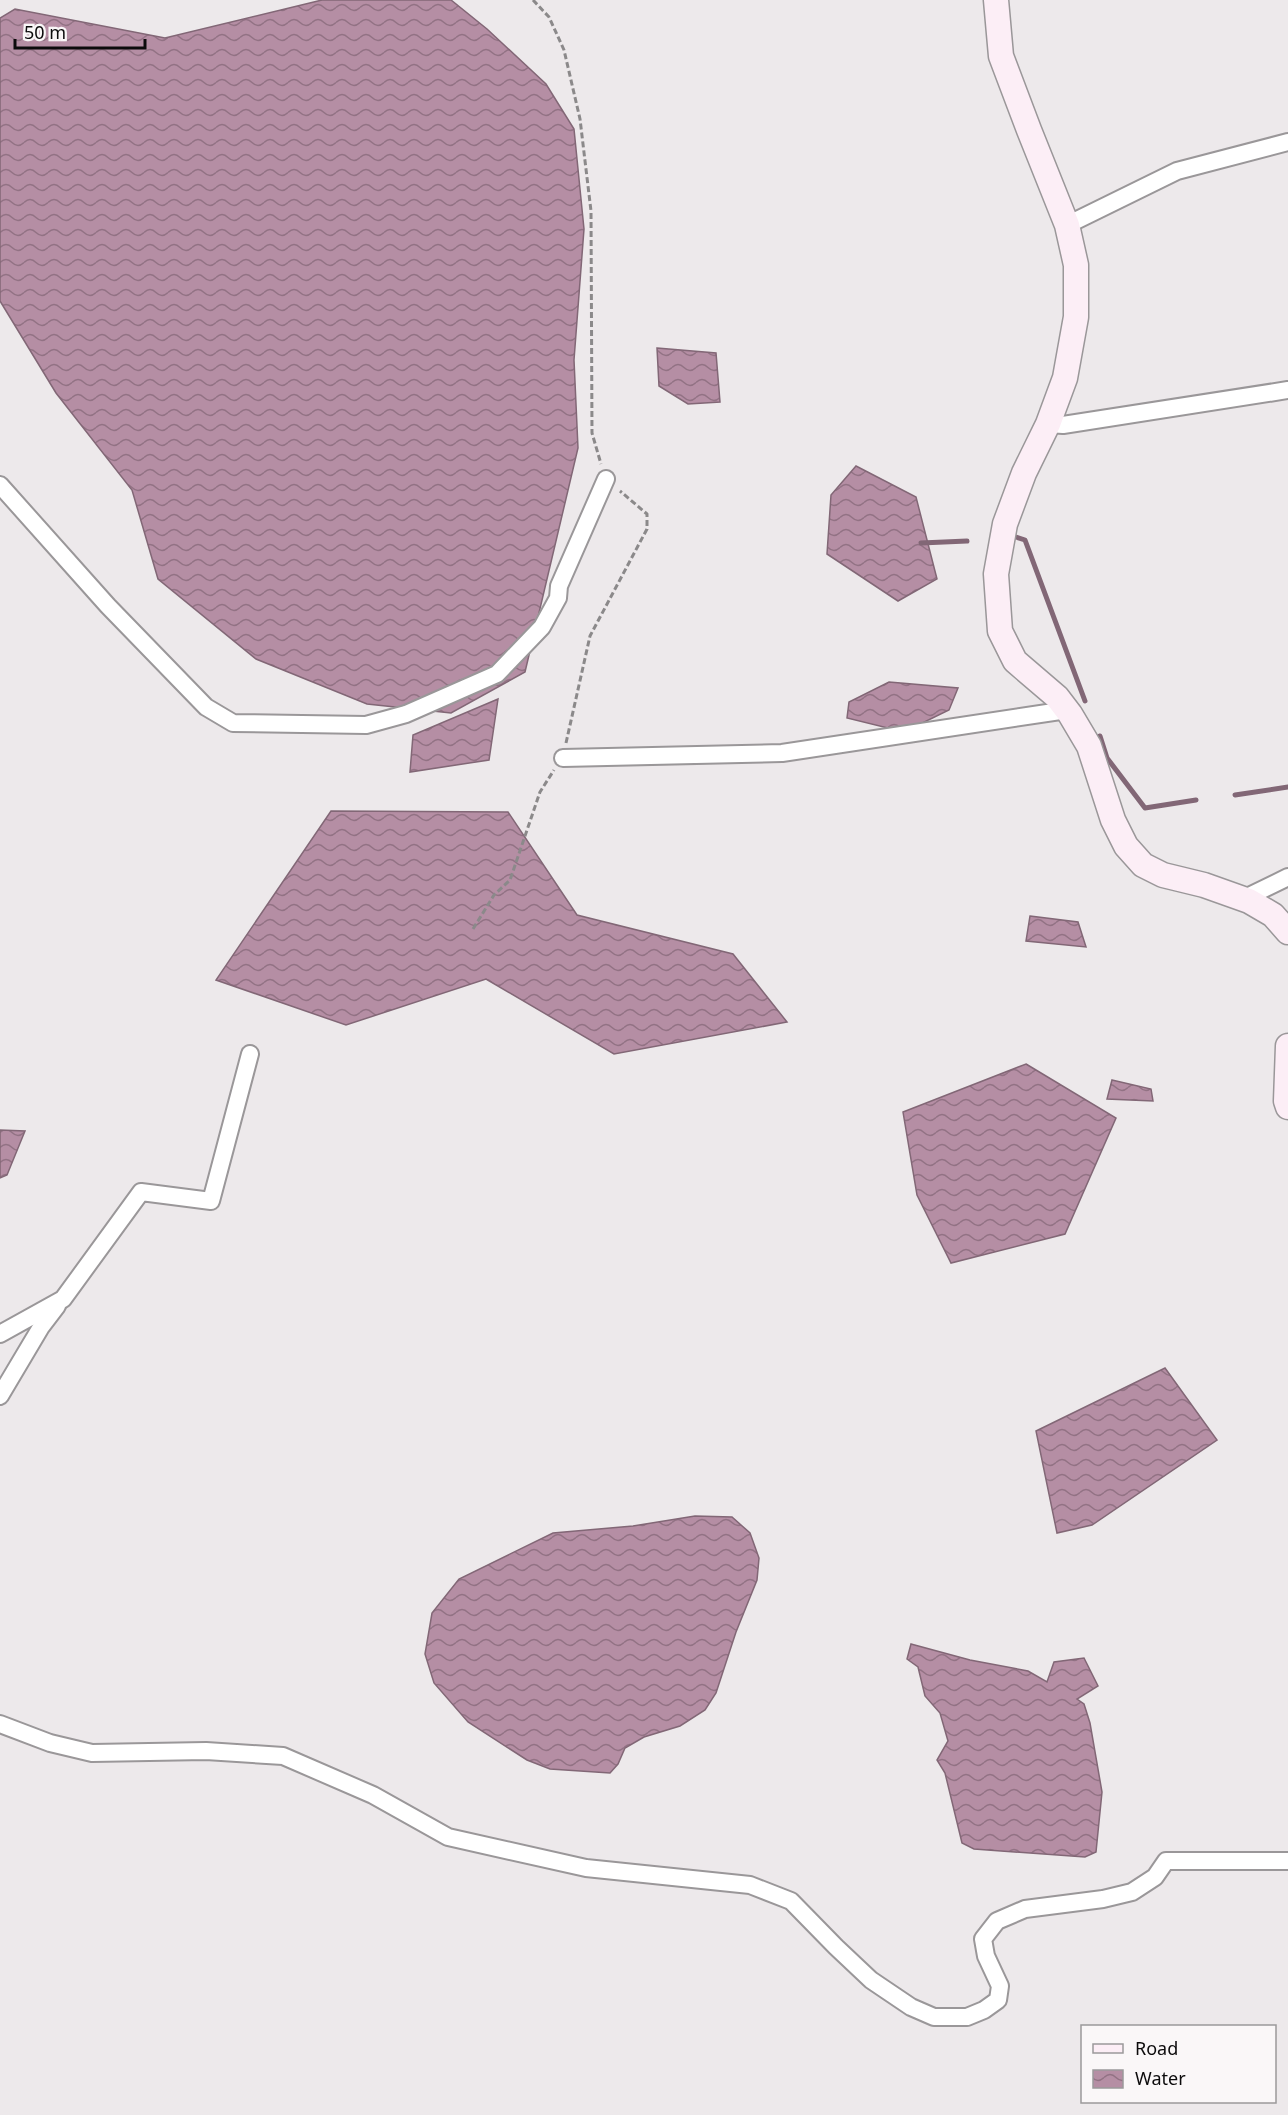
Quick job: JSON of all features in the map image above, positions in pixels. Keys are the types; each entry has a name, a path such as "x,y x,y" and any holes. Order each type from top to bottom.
{"street":[{"path":"996,0 1001,56 1067,225 1076,265 1076,318 1065,378 1005,524 996,574 1000,632 1015,661 1057,697 1067,710 1089,746 1113,820 1126,846 1143,865 1163,875 1204,885 1243,899 1273,915 1288,932"},
{"path":"1067,225 1177,171 1288,142"},
{"path":"1048,424 1063,425 1288,390"},
{"path":"0,485 108,606 206,707 234,723 366,725 406,714 497,674 542,627 558,598 559,586 606,480"},
{"path":"563,758 782,753 1067,710"},
{"path":"1243,899 1288,877"},
{"path":"1288,1046 1288,1107"},
{"path":"0,1396 41,1327 141,1192 211,1201 250,1054"},
{"path":"0,1334 63,1299"},
{"path":"0,1724 50,1743 92,1753 206,1751 283,1756 373,1795 448,1837 586,1868 750,1884 791,1901 871,1980 911,2007 934,2017 966,2017 984,2010 998,2000 1000,1986 986,1956 983,1939 997,1921 1025,1909 1103,1899 1132,1892 1155,1877 1166,1861 1288,1862"}],"path":[{"path":"473,930 494,895 510,880 540,792 563,758 590,636 647,529 647,514 606,480 592,433 591,212 580,118 564,50 549,17 533,0"}],"water":[{"path":"322,0 451,0 487,29 546,84 574,129 584,229 574,360 578,448 525,672 451,713 367,704 256,659 158,579 132,490 56,393 0,301 0,18 15,9 165,38"},
{"path":"657,348 716,353 720,402 688,404 659,386"},
{"path":"856,466 916,497 937,579 898,601 827,554 831,495"},
{"path":"889,682 958,688 949,710 904,732 847,718 849,702"},
{"path":"498,699 489,760 410,772 413,735"},
{"path":"331,811 508,812 577,915 733,954 787,1022 614,1054 486,979 346,1025 216,980"},
{"path":"1030,916 1078,922 1086,947 1026,941"},
{"path":"1026,1064 1116,1118 1065,1234 951,1263 917,1195 903,1112"},
{"path":"1112,1080 1151,1089 1153,1101 1107,1099"},
{"path":"0,1130 25,1131 7,1175 0,1178"},
{"path":"1165,1368 1217,1440 1092,1525 1057,1533 1036,1431"},
{"path":"695,1516 732,1517 750,1533 759,1558 757,1580 736,1632 716,1693 705,1710 680,1726 644,1737 625,1748 618,1764 610,1773 550,1769 527,1760 468,1722 434,1683 425,1654 432,1613 459,1579 553,1533 633,1526"},
{"path":"911,1644 970,1660 1028,1671 1047,1682 1054,1662 1084,1658 1098,1686 1077,1699 1084,1704 1090,1723 1102,1792 1096,1852 1085,1857 974,1849 962,1843 945,1773 937,1760 948,1741 940,1713 925,1696 918,1667 907,1659"}],"waterway":[{"path":"1016,537 1025,540 1085,701"},
{"path":"921,543 967,541"},
{"path":"1100,736 1107,758 1145,808 1196,800"},
{"path":"1235,795 1288,787"}]}
